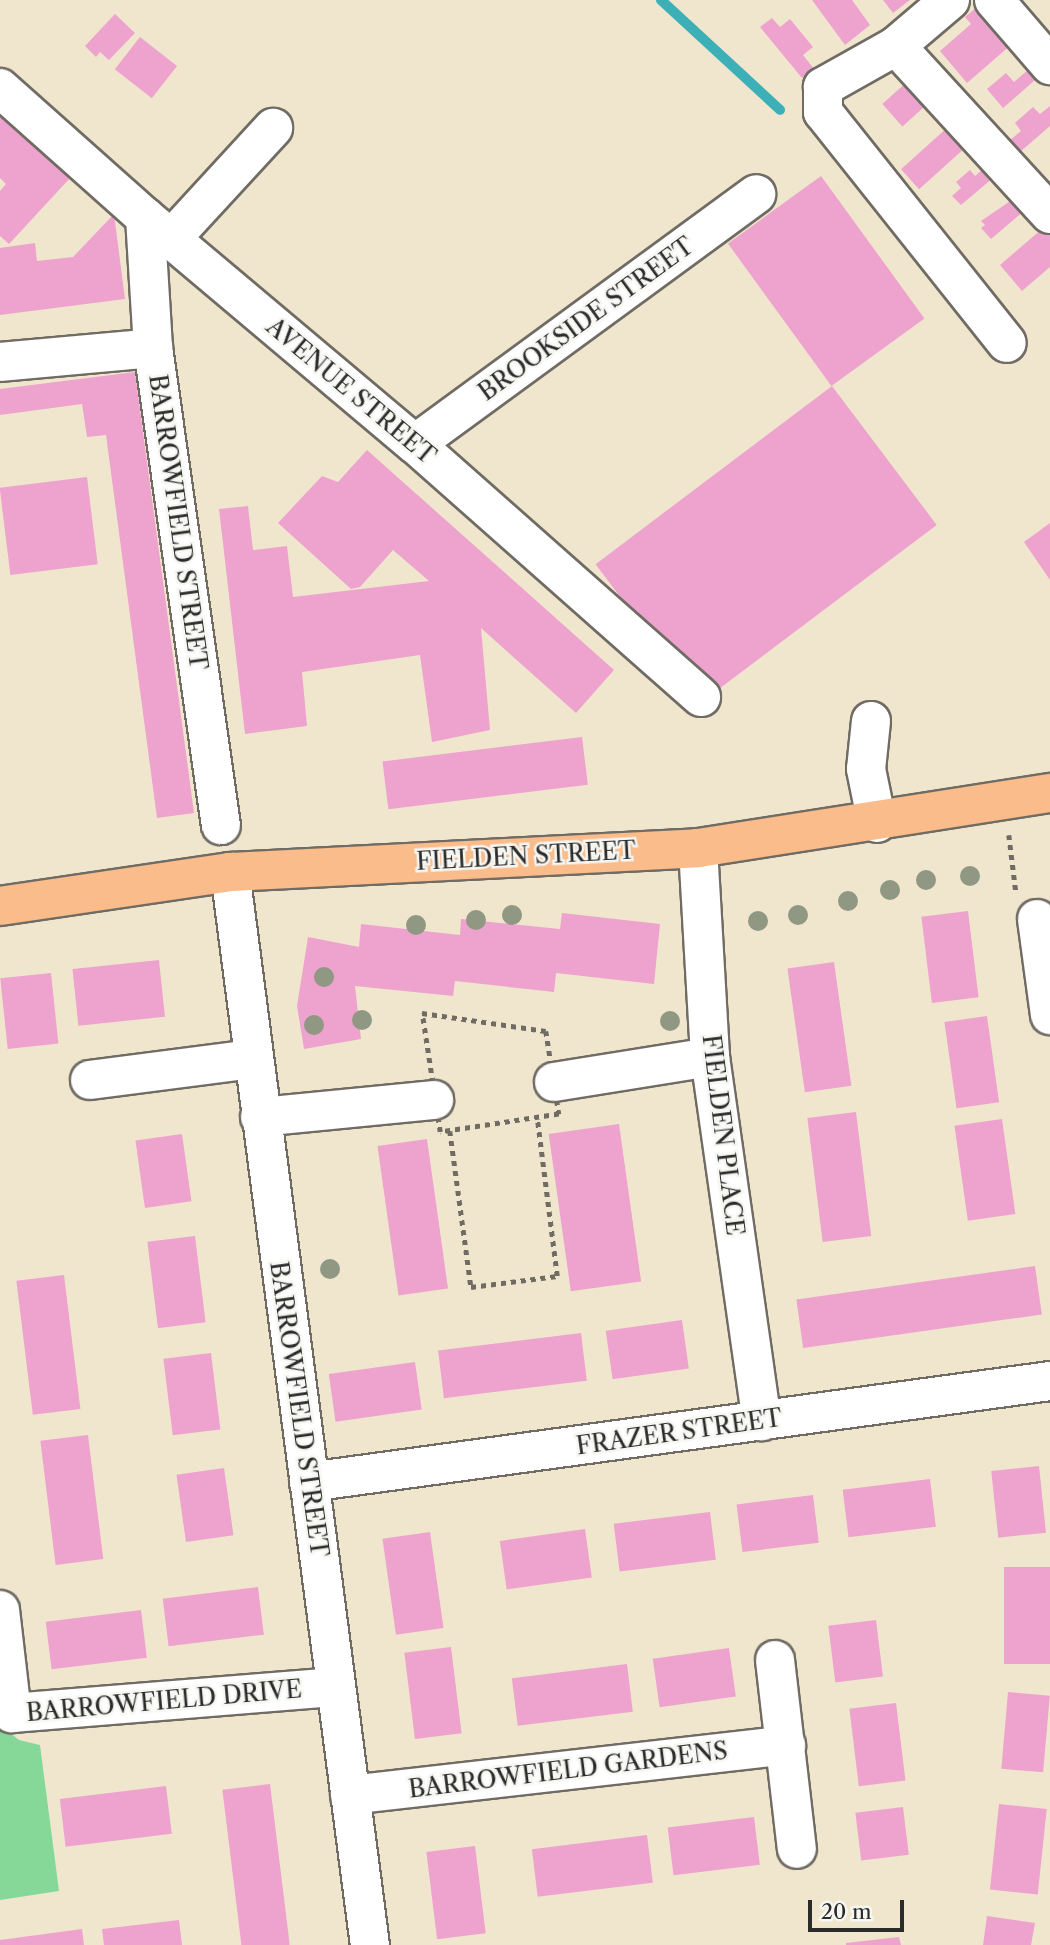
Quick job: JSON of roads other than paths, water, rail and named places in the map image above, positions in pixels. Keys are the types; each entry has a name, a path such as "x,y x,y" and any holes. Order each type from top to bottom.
{"main road":[{"name":"FIELDEN STREET","path":"0,905 230,872 698,848 877,823 1050,793"}],"street":[{"path":"950,0 896,46 823,87 822,112 1007,343"},
{"path":"994,0 1050,65"},
{"path":"896,46 1050,214"},
{"name":"AVENUE STREET","path":"0,88 158,228 415,444 701,697"},
{"path":"158,228 273,128"},
{"name":"BROOKSIDE STREET","path":"415,444 756,194"},
{"name":"BARROWFIELD STREET","path":"158,228 153,348 221,825"},
{"path":"0,362 153,348"},
{"path":"871,721 866,769 877,823"},
{"name":"FIELDEN PLACE","path":"698,848 710,1057 762,1421"},
{"name":"BARROWFIELD STREET","path":"230,872 252,1059 370,1945"},
{"path":"1037,919 1049,1006"},
{"path":"554,1082 710,1057"},
{"path":"90,1080 252,1059"},
{"path":"260,1117 442,1115"},
{"name":"FRAZER STREET","path":"309,1482 1050,1381"},
{"name":"BARROWFIELD DRIVE","path":"0,1610 12,1713 336,1687"},
{"path":"775,1660 797,1849"},
{"name":"BARROWFIELD GARDENS","path":"350,1796 786,1745"}],"waterway":[{"path":"661,0 780,110"}]}
